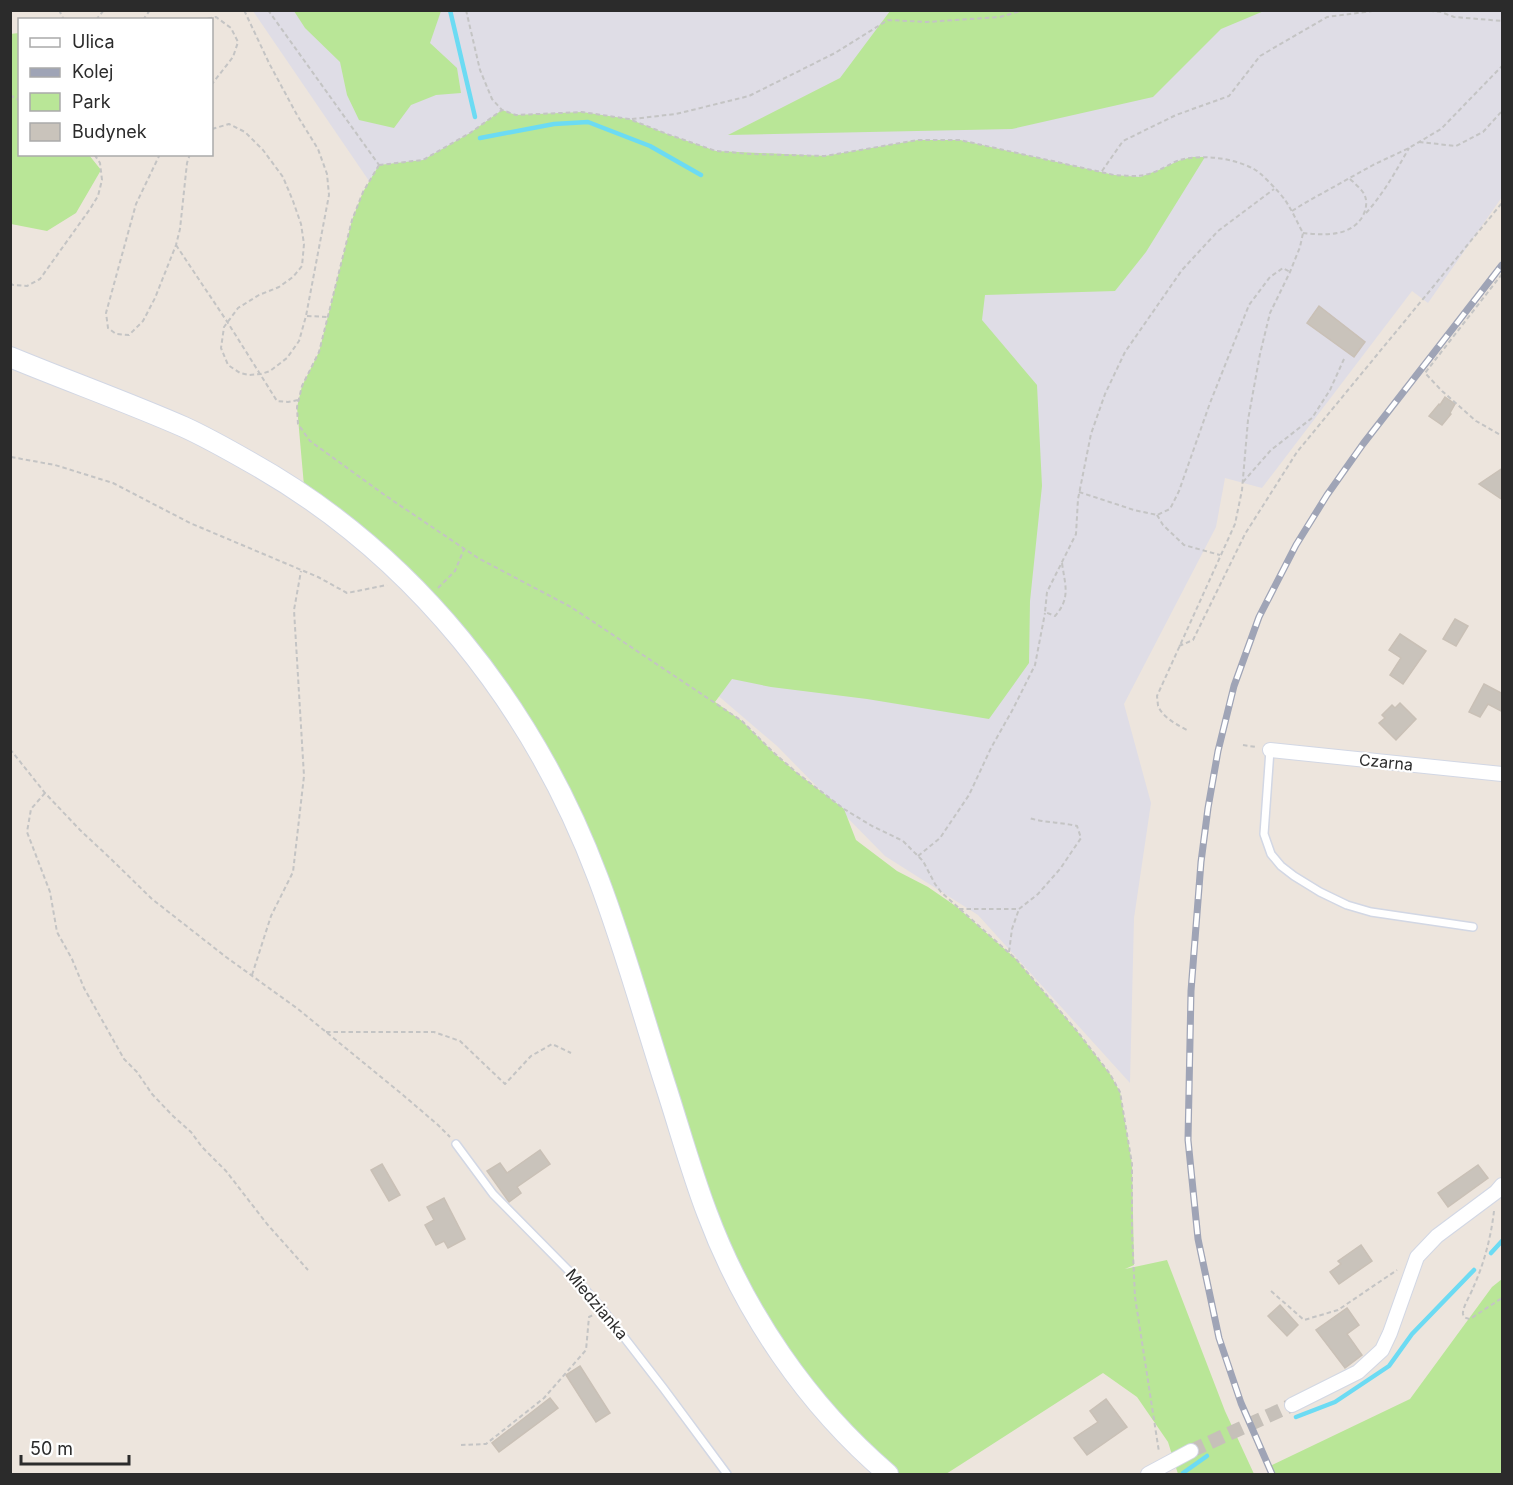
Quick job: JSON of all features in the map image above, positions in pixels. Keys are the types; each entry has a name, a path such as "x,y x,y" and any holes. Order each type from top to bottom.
{"main road":[{"path":"10,357 187,429 253,464 305,497 347,528 404,577 476,657 532,740 573,818 598,875 707,1213 737,1282 764,1330 808,1391 846,1434 888,1474"}],"street":[{"name":"Czarna","path":"1270,750 1503,774"},
{"path":"1292,1405 1358,1372 1382,1350 1417,1257 1437,1236 1499,1188"},
{"path":"1152,1472 1191,1451"}],"lane":[{"path":"1270,750 1264,834 1271,854 1281,866 1320,892 1347,905 1371,912 1473,927"},
{"name":"Miedzianka","path":"456,1144 493,1194 570,1272 603,1310 727,1474"}],"path":[{"path":"213,129 229,124 245,132 263,150 283,177 293,201 304,244 302,266 293,277 238,308 224,327 221,348 228,365 240,373 261,374 270,371 287,358 299,341 306,316 329,195 327,174 318,149 280,84 244,10"},
{"path":"268,10 379,165"},
{"path":"466,10 480,70 492,99 502,110 516,115 582,112 629,119 716,151 825,156 918,140 960,140 1114,175 1140,177 1178,161 1198,157 1221,158 1254,168 1286,200 1303,233 1290,272 1270,313 1260,354 1248,420 1243,482 1235,524 1157,696 1158,705 1163,713 1189,731"},
{"path":"629,119 676,114 749,96 835,53 888,20 927,22 1000,17 1024,10"},
{"path":"1101,172 1123,141 1176,115 1229,96 1260,56 1327,17 1380,10"},
{"path":"1422,10 1442,11 1454,17 1503,21"},
{"path":"211,18 216,17 231,27 238,42 233,57 213,83"},
{"path":"1292,212 1349,178 1442,129 1503,66"},
{"path":"379,165 423,160 470,133 502,110"},
{"path":"1419,142 1456,146 1483,132 1503,111"},
{"path":"1303,233 1341,232 1356,226 1394,175 1409,148"},
{"path":"10,283 27,286 40,279 99,196 102,180 100,163 95,156"},
{"path":"159,156 136,204 106,313 108,328 116,334 129,334 142,321 155,298 180,230 189,156"},
{"path":"379,165 363,192 352,220 319,352 302,386 298,400 298,424 310,441 386,496 478,558 571,607 742,720 772,752 844,809 903,841 923,861 941,892 1009,952 1077,1031 1110,1074 1120,1092 1132,1164 1135,1297 1160,1449 1152,1472"},
{"path":"1349,178 1365,196 1366,213"},
{"path":"918,856 940,838 969,795 1035,665 1047,592 1077,534 1079,492 1091,434 1105,394 1125,352 1182,270 1218,231 1274,189"},
{"path":"1179,646 1193,640 1245,534 1297,452 1503,202"},
{"path":"176,245 277,401 298,400"},
{"path":"1079,492 1157,515 1170,509 1179,491 1210,403 1250,305 1270,277 1283,268 1290,272"},
{"path":"1503,274 1425,373 1476,422 1503,436"},
{"path":"306,316 328,317"},
{"path":"1243,482 1271,450 1312,418 1330,390 1344,359"},
{"path":"11,457 56,465 113,483 190,523 318,577 347,593 387,585 404,577"},
{"path":"1157,515 1163,525 1184,545 1220,555"},
{"path":"425,599 455,572 464,549"},
{"path":"1045,612 1055,616 1063,607 1066,591 1062,563"},
{"path":"252,975 271,916 293,872 304,776 294,610 301,570"},
{"path":"10,749 45,794 152,899 298,1009 438,1125 456,1144"},
{"path":"45,794 31,809 27,832 50,892 57,932 84,988 124,1059 165,1108 191,1132 202,1147 226,1171 267,1224 308,1270"},
{"path":"1009,952 1012,929 1019,909 1038,894 1081,838 1077,826 1063,822 1041,822 1029,818"},
{"path":"959,909 1019,909"},
{"path":"326,1032 434,1032 460,1041 505,1084 531,1056 552,1044 571,1053"},
{"path":"1499,1188 1486,1252 1463,1314 1470,1319 1503,1298"},
{"path":"1271,1291 1304,1320 1338,1310 1417,1257"},
{"path":"461,1445 486,1443 544,1398 586,1350 589,1317 603,1310"}],"shaded area":[{"path":"253,11 1502,11 1502,197 1428,303 1412,291 1262,488 1225,478 1216,527 1124,704 1151,803 1134,918 1130,1083 978,915 885,856 777,746 669,656 380,197"}],"green space":[{"path":"294,11 441,11 430,43 457,68 461,93 436,95 411,105 394,128 359,120 347,95 340,62 305,28"},
{"path":"890,11 1264,11 1221,29 1153,97 1012,129 728,135 840,78"},
{"path":"18,33 18,156 90,156 101,170 76,213 47,231 11,224 10,34"},
{"path":"502,110 516,115 582,112 629,119 716,151 825,156 918,140 960,140 1114,175 1140,177 1178,161 1192,157 1205,157 1146,252 1115,291 985,295 982,320 1037,385 1042,486 1030,601 1029,663 989,719 867,699 771,687 732,679 715,702 742,721 797,773 844,809 856,840 897,871 928,887 957,907 1016,959 1110,1074 1120,1092 1132,1164 1134,1265 1125,1269 1167,1260 1225,1411 1254,1474 1178,1474 1168,1442 1137,1397 1103,1373 946,1474 888,1474 860,1448 737,1282 598,875 476,657 305,497 297,407 302,386 319,352 352,220 363,192 379,165 423,160 470,133"},
{"path":"1502,1279 1502,1474 1272,1474 1268,1467 1410,1399 1492,1287"}],"building":[{"path":"1319,306 1365,342 1354,357 1307,323"},
{"path":"1445,397 1455,404 1451,414 1442,425 1429,416"},
{"path":"1503,468 1503,500 1479,484"},
{"path":"1455,619 1468,626 1456,646 1443,639"},
{"path":"1400,634 1426,651 1403,684 1390,675 1401,658 1389,650"},
{"path":"1484,684 1503,694 1503,712 1488,704 1480,717 1469,712"},
{"path":"1400,703 1416,719 1396,740 1379,723 1385,718 1382,715 1392,705 1395,708"},
{"path":"540,1150 550,1164 517,1187 521,1193 509,1202 487,1171 500,1163 507,1173"},
{"path":"382,1164 400,1195 389,1201 371,1170"},
{"path":"1478,1165 1488,1178 1448,1207 1438,1193"},
{"path":"444,1198 465,1239 448,1248 444,1241 436,1245 425,1225 434,1220 427,1207"},
{"path":"1361,1245 1372,1261 1339,1284 1330,1272 1341,1264 1338,1261"},
{"path":"1280,1305 1298,1325 1287,1336 1268,1316"},
{"path":"1347,1308 1359,1325 1347,1334 1362,1355 1345,1368 1316,1330"},
{"path":"580,1366 610,1413 596,1422 566,1375"},
{"path":"550,1398 558,1408 499,1452 492,1443"},
{"path":"1106,1399 1127,1427 1087,1455 1074,1438 1098,1422 1090,1411"}],"waterway":[{"path":"450,10 475,117"},
{"path":"480,138 554,124 588,122 650,146 701,175"},
{"path":"1491,1253 1502,1241"},
{"path":"1296,1417 1335,1402 1389,1366 1412,1334 1474,1270"},
{"path":"1183,1474 1207,1456"}],"tunnel":[{"path":"1191,1451 1292,1405"}],"railway":[{"path":"1272,1474 1241,1403 1219,1338 1198,1239 1188,1140 1191,991 1201,862 1218,751 1234,686 1259,617 1296,545 1327,495 1363,444 1502,265"}]}
